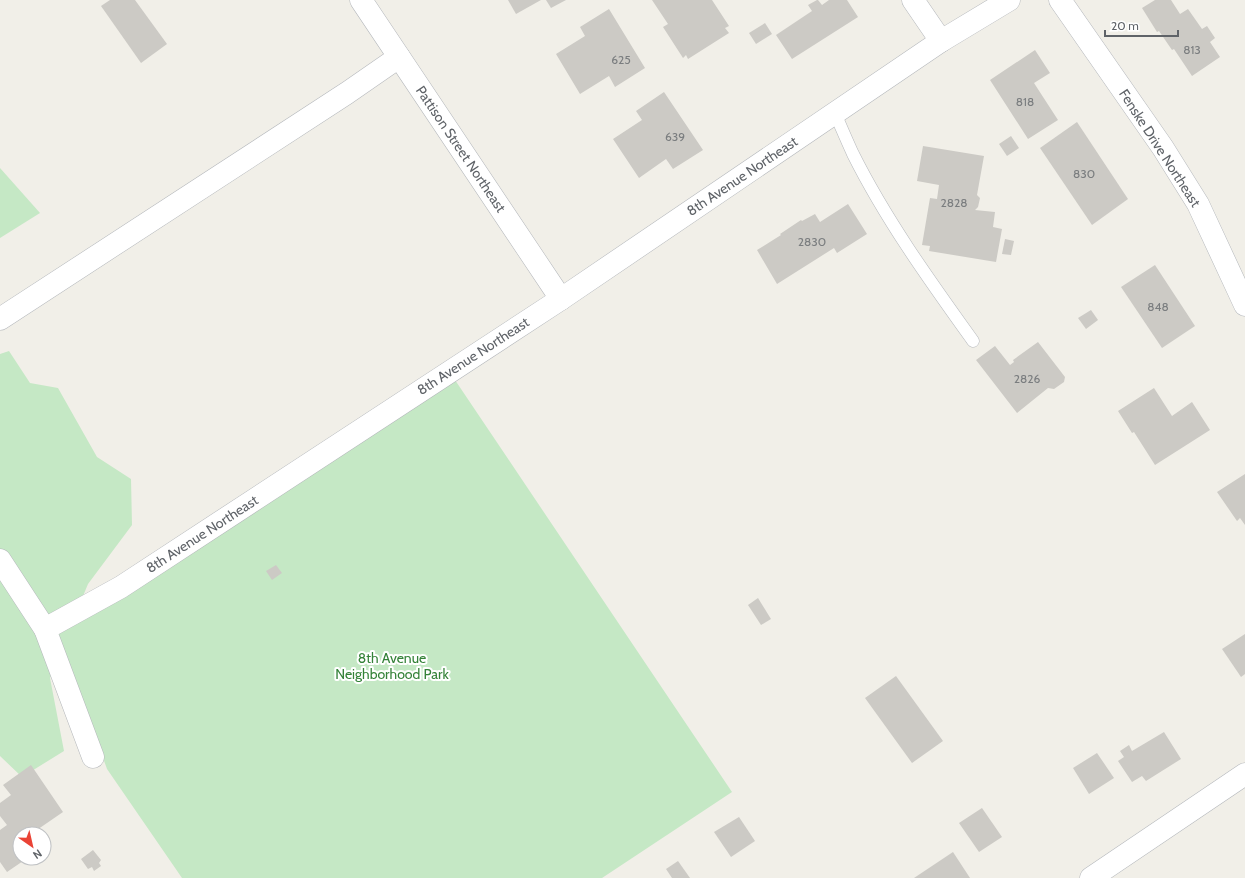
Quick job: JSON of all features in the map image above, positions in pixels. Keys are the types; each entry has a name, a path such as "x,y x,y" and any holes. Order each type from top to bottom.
{"street":[{"name":"Pattison Street Northeast","path":"361,0 561,299"},
{"path":"913,0 941,41"},
{"name":"8th Avenue Northeast","path":"45,629 121,587 561,299 941,41 1009,0"},
{"name":"Fenske Drive Northeast","path":"1060,0 1163,148 1198,204 1245,305"},
{"path":"0,318 334,102 399,57"},
{"path":"0,560 45,629 93,757"},
{"path":"1091,878 1245,774"}],"lane":[{"path":"835,113 853,154 878,199 924,272 973,341"}],"green space":[{"path":"0,168 40,213 0,238"},
{"name":"8th Avenue Neighborhood Park","path":"9,351 30,383 58,388 97,457 131,479 132,525 88,584 78,608 455,380 732,792 602,878 182,878 107,769 77,685 59,655 50,678 64,751 22,777 0,756 0,354"}],"building":[{"path":"110,0 135,0 167,44 141,63 101,6"},
{"path":"508,0 541,0 516,14"},
{"path":"546,0 566,0 551,8"},
{"path":"652,0 712,0 729,26 725,28 729,33 688,59 686,55 683,58 663,27 668,24"},
{"path":"817,0 822,5 829,0 847,0 858,17 792,59 776,35 812,11 808,5"},
{"path":"1155,0 1171,0 1180,14 1188,9 1202,29 1207,26 1215,38 1210,42 1220,57 1192,76 1174,49 1172,50 1159,31 1157,32 1142,8"},
{"path":"609,9 645,68 615,87 609,76 580,94 556,54 585,36 580,27"},
{"path":"765,23 772,34 756,44 749,33"},
{"path":"1035,50 1050,73 1034,83 1058,120 1028,139 990,80"},
{"path":"664,92 703,150 673,169 666,159 639,178 613,139 642,120 636,111"},
{"path":"1077,122 1128,199 1092,225 1040,148"},
{"path":"1011,136 1019,148 1007,156 999,144"},
{"path":"923,146 984,156 977,195 980,198 978,207 975,210 995,212 993,227 1002,229 996,262 929,251 930,246 922,245 930,198 937,199 939,185 917,181"},
{"path":"848,204 867,234 837,253 834,248 777,284 757,250 801,220 802,221 815,214 820,222"},
{"path":"1005,239 1014,241 1011,255 1002,254"},
{"path":"1155,265 1195,326 1162,348 1121,287"},
{"path":"1091,310 1098,320 1086,329 1078,318"},
{"path":"1038,342 1065,377 1064,382 1054,389 1048,388 1017,413 976,360 995,346 1010,365 1014,362 1013,360"},
{"path":"1154,388 1172,416 1192,402 1210,430 1155,465 1134,432 1132,433 1118,411"},
{"path":"1245,474 1245,525 1240,518 1237,521 1217,492"},
{"path":"276,565 282,573 272,580 266,571"},
{"path":"758,598 771,619 761,625 748,605"},
{"path":"1245,634 1245,674 1241,677 1222,649"},
{"path":"896,676 943,741 912,763 865,698"},
{"path":"1164,732 1181,759 1146,781 1142,776 1132,782 1118,761 1124,757 1120,751 1129,745 1132,751"},
{"path":"1097,753 1114,778 1089,794 1073,768"},
{"path":"31,765 63,812 43,826 12,826 12,866 16,866 7,872 0,862 0,830 7,825 0,816 0,803 11,795 3,785"},
{"path":"982,808 1002,837 979,852 959,823"},
{"path":"739,817 755,841 731,857 714,832"},
{"path":"93,850 101,860 99,863 101,866 94,871 92,867 88,869 81,859"},
{"path":"953,852 970,878 914,878"},
{"path":"678,861 690,878 672,878 666,869"}]}
